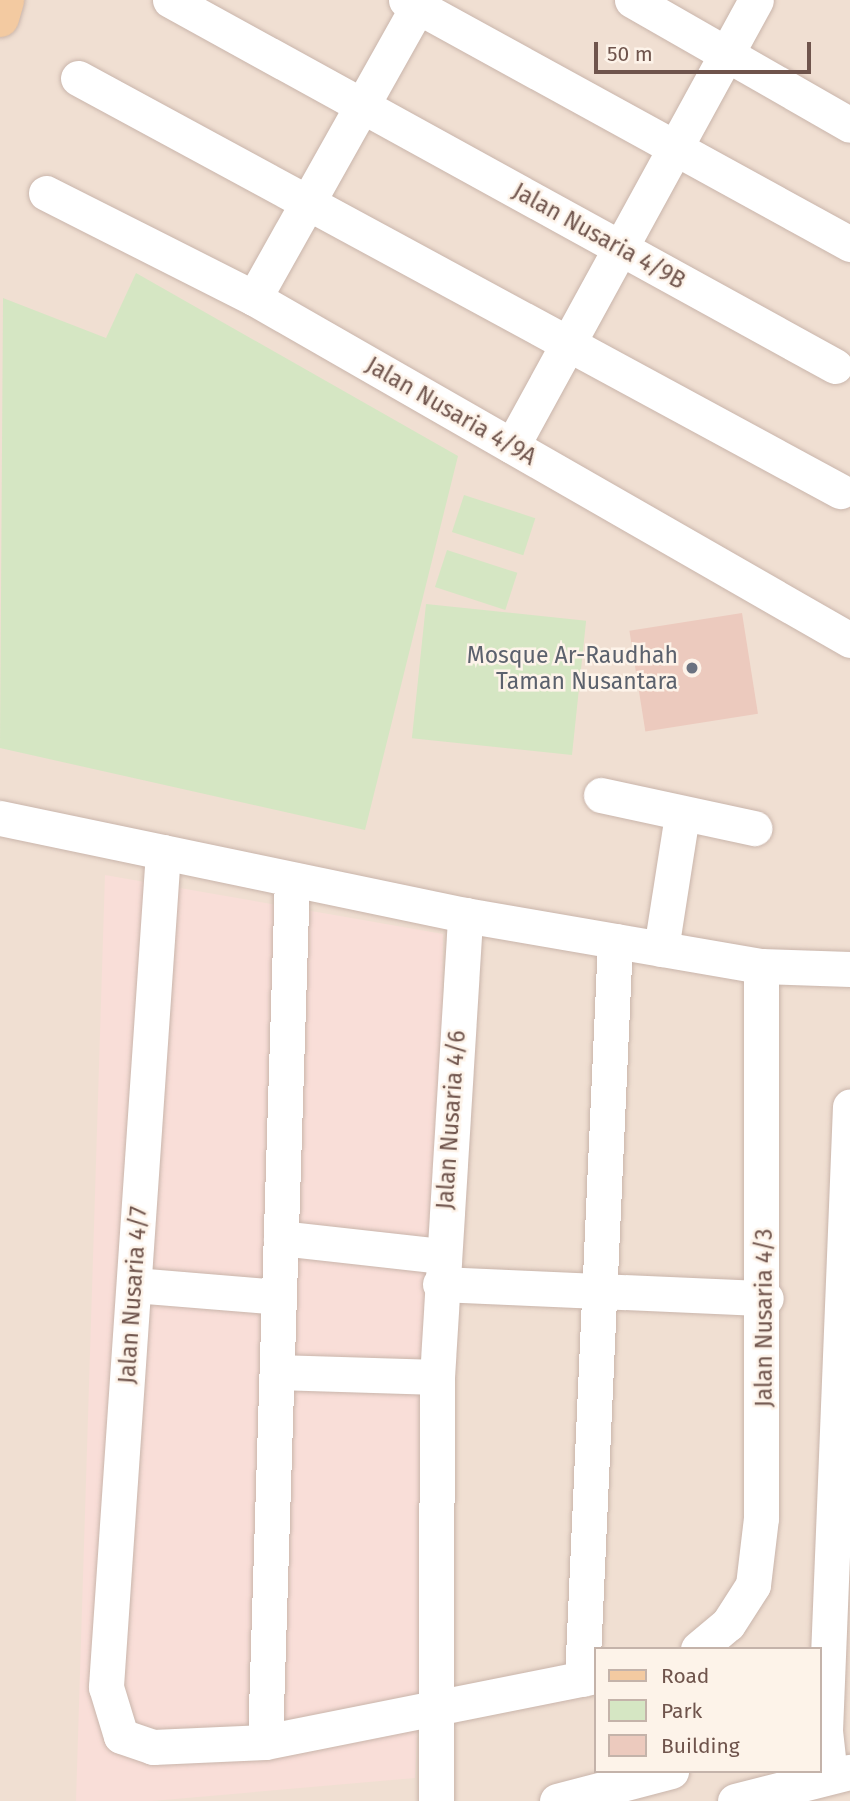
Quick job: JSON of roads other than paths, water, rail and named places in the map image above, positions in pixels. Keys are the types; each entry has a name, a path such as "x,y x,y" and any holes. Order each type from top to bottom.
{"main road":[{"path":"0,18 5,0"}],"street":[{"name":"Jalan Nusaria 4/9B","path":"170,0 835,366"},
{"path":"632,0 850,125"},
{"path":"512,446 756,0"},
{"path":"254,298 361,106 415,2 673,149 850,244"},
{"path":"78,78 568,347 840,491"},
{"name":"Jalan Nusaria 4/9A","path":"46,193 254,298 850,640"},
{"path":"601,795 682,815 754,828"},
{"path":"661,949 682,815"},
{"path":"0,818 466,915 761,966 850,969"},
{"name":"Jalan Nusaria 4/7","path":"163,852 106,1687 121,1736 153,1748 265,1742"},
{"path":"292,879 265,1742 432,1714 589,1678 599,1292 615,941"},
{"name":"Jalan Nusaria 4/6","path":"436,1801 432,1714 437,1377 441,1270 466,915"},
{"name":"Jalan Nusaria 4/3","path":"700,1647 728,1624 753,1585 766,1298 761,966"},
{"path":"735,1801 840,1774 832,1729 850,1107"},
{"path":"281,1238 441,1270 599,1292 766,1298"},
{"path":"134,1285 279,1297"},
{"path":"277,1372 437,1377"},
{"path":"556,1801 663,1773"}],"place":[{"name":"Mosque Ar-Raudhah Taman Nusantara","path":"692,668"}]}
